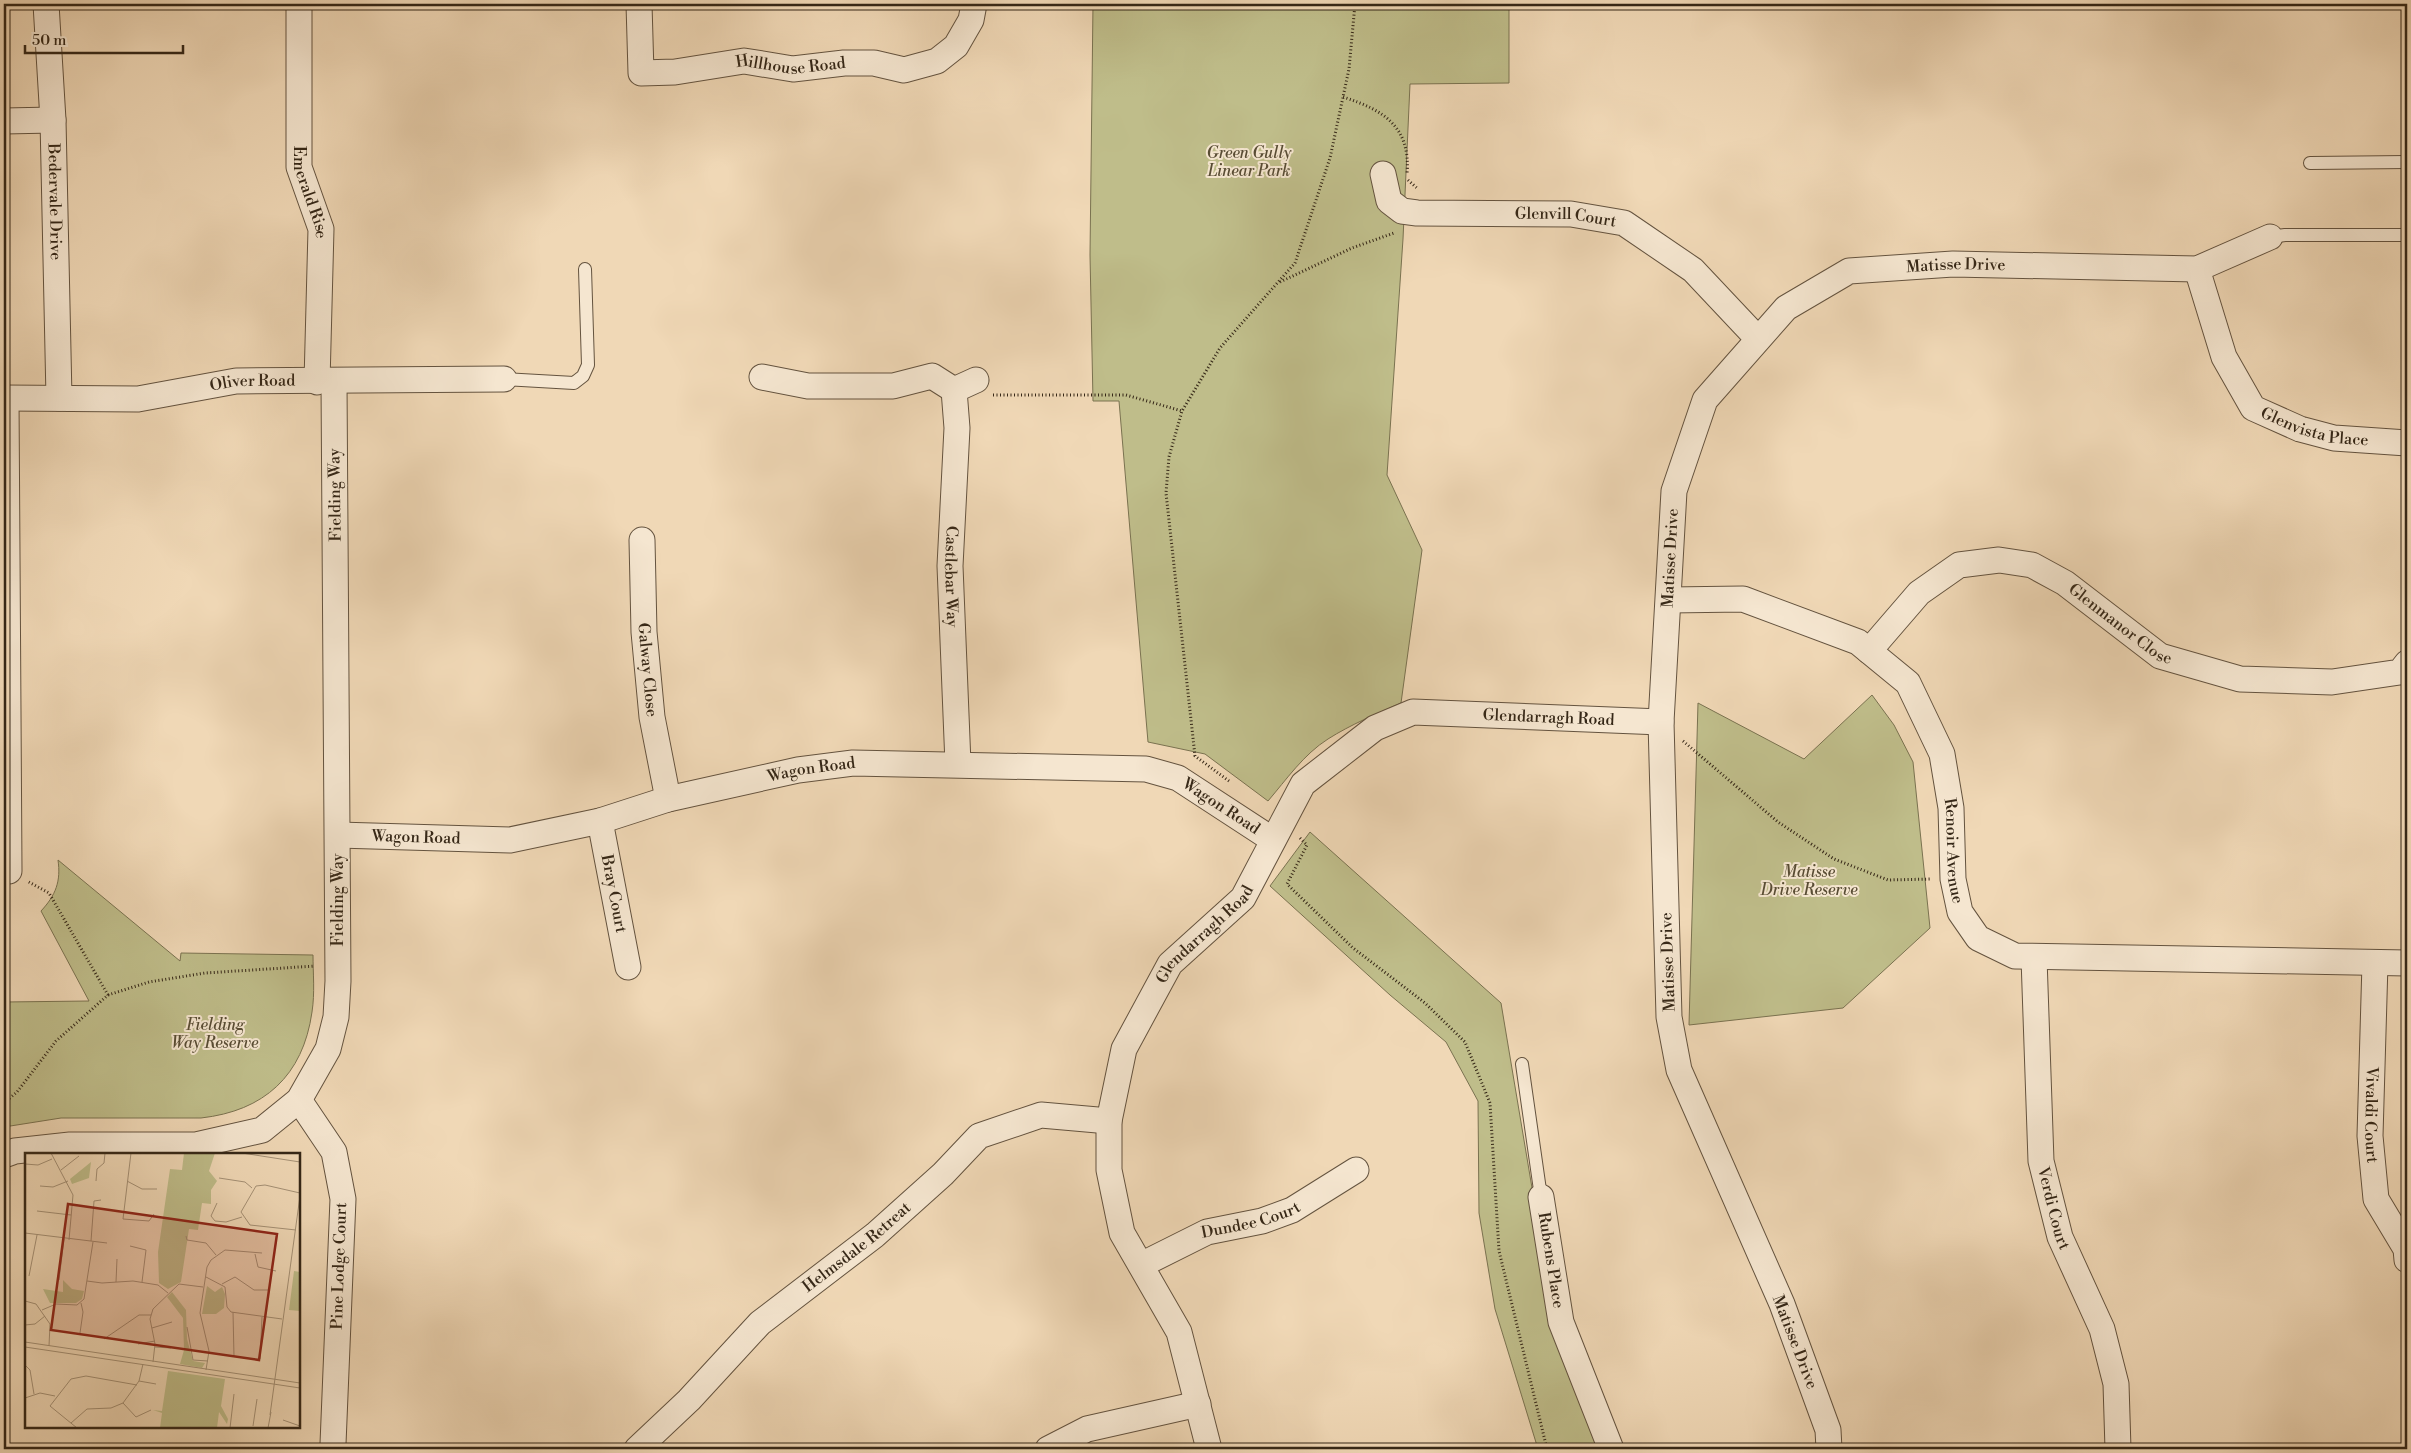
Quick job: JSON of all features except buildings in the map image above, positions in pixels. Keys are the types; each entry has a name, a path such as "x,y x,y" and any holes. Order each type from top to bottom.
{"street":[{"name":"Bedervale Drive","path":"46,4 53,120 59,398"},
{"name":"Emerald Rise","path":"299,4 299,167 320,230 325,382"},
{"name":"Hillhouse Road","path":"639,4 640,73 675,72 744,61 793,69 844,63 874,63 904,70 937,61 956,46 971,20 974,4"},
{"path":"4,121 53,120"},
{"name":"Glenvill Court","path":"1383,174 1388,201 1402,211 1424,213 1571,214 1624,222 1693,270 1758,340"},
{"name":"Matisse Drive","path":"1829,1449 1828,1430 1782,1304 1679,1070 1669,1017 1661,722 1674,491 1705,400 1786,308 1849,271 1953,264 2197,269 2270,237"},
{"name":"Glenvista Place","path":"2197,269 2224,357 2253,408 2300,429 2334,438 2407,443"},
{"path":"762,376 808,386 893,386 932,376 974,388"},
{"name":"Oliver Road","path":"5,398 138,399 236,381 325,382 504,379"},
{"name":"Fielding Way","path":"4,1155 15,1151 70,1145 196,1145 262,1130 299,1100 328,1049 336,1017 338,835 325,382"},
{"name":"Castlebar Way","path":"958,764 950,566 958,428 974,388"},
{"path":"5,398 9,871"},
{"name":"Galway Close","path":"642,540 644,632 652,717 668,799"},
{"name":"Glenmanor Close","path":"1870,651 1919,593 1959,565 1999,560 2032,565 2065,583 2160,656 2240,679 2332,682 2400,672 2407,662"},
{"name":"Renoir Avenue","path":"1669,600 1743,599 1858,642 1908,683 1942,754 1950,808 1953,879 1960,912 1978,938 2015,956 2034,958 2407,963"},
{"name":"Glendarragh Road","path":"1208,1449 1180,1332 1122,1233 1109,1170 1109,1121 1124,1049 1170,964 1243,898 1303,784 1375,728 1413,712 1661,722"},
{"name":"Wagon Road","path":"338,835 510,840 600,821 668,799 798,770 844,764 958,764 1146,769 1178,778 1273,840"},
{"name":"Bray Court","path":"600,821 628,967"},
{"name":"Verdi Court","path":"2034,958 2041,1161 2060,1237 2102,1329 2116,1384 2118,1449"},
{"name":"Vivaldi Court","path":"2375,963 2370,1136 2376,1199 2406,1249 2407,1260"},
{"name":"Pine Lodge Court","path":"299,1100 334,1152 343,1199 333,1444"},
{"name":"Helmsdale Retreat","path":"637,1449 689,1400 760,1323 875,1235 943,1174 979,1136 1041,1115 1109,1121"},
{"name":"Dundee Court","path":"1141,1265 1207,1232 1262,1221 1292,1210 1356,1170"},
{"name":"Rubens Place","path":"1541,1197 1561,1322 1611,1449"},
{"path":"1048,1449 1087,1429 1198,1404"}],"lane":[{"path":"2310,163 2407,162"},
{"name":"Matisse Drive","path":"2270,237 2407,232"},
{"path":"504,379 574,383 584,376 588,365 585,270"},
{"name":"Rubens Place","path":"1522,1064 1541,1197"}],"path":[{"path":"1278,283 1352,248 1396,232 1424,213 1428,192 1420,192 1407,180 1408,161 1406,143 1401,133 1386,116 1365,104 1343,97"},
{"path":"974,388 1126,395 1182,411"},
{"path":"1661,722 1778,822 1834,859 1888,880 1953,879"},
{"path":"9,871 49,894 108,995"},
{"path":"4,1104 16,1092 56,1041 108,995 149,982 205,973 338,964"}],"green space":[{"name":"Green Gully Linear Park","path":"1093,4 1509,4 1509,83 1410,84 1403,239 1387,475 1422,550 1401,703 1354,724 1319,745 1296,768 1268,801 1205,754 1148,742 1119,401 1093,401 1090,255"},
{"name":"Matisse Drive Reserve","path":"1872,695 1894,725 1913,762 1930,928 1843,1008 1689,1025 1698,703 1804,759"},
{"path":"1310,832 1501,1003 1556,1331 1603,1449 1538,1449 1495,1309 1479,1213 1478,1101 1446,1042 1390,995 1270,886"},
{"name":"Fielding Way Reserve","path":"58,860 180,961 181,953 313,955 313,1005 307,1035 300,1055 290,1072 277,1086 261,1098 244,1107 223,1114 201,1118 61,1118 4,1127 4,1002 89,1001 41,911 54,893 58,881"}]}
